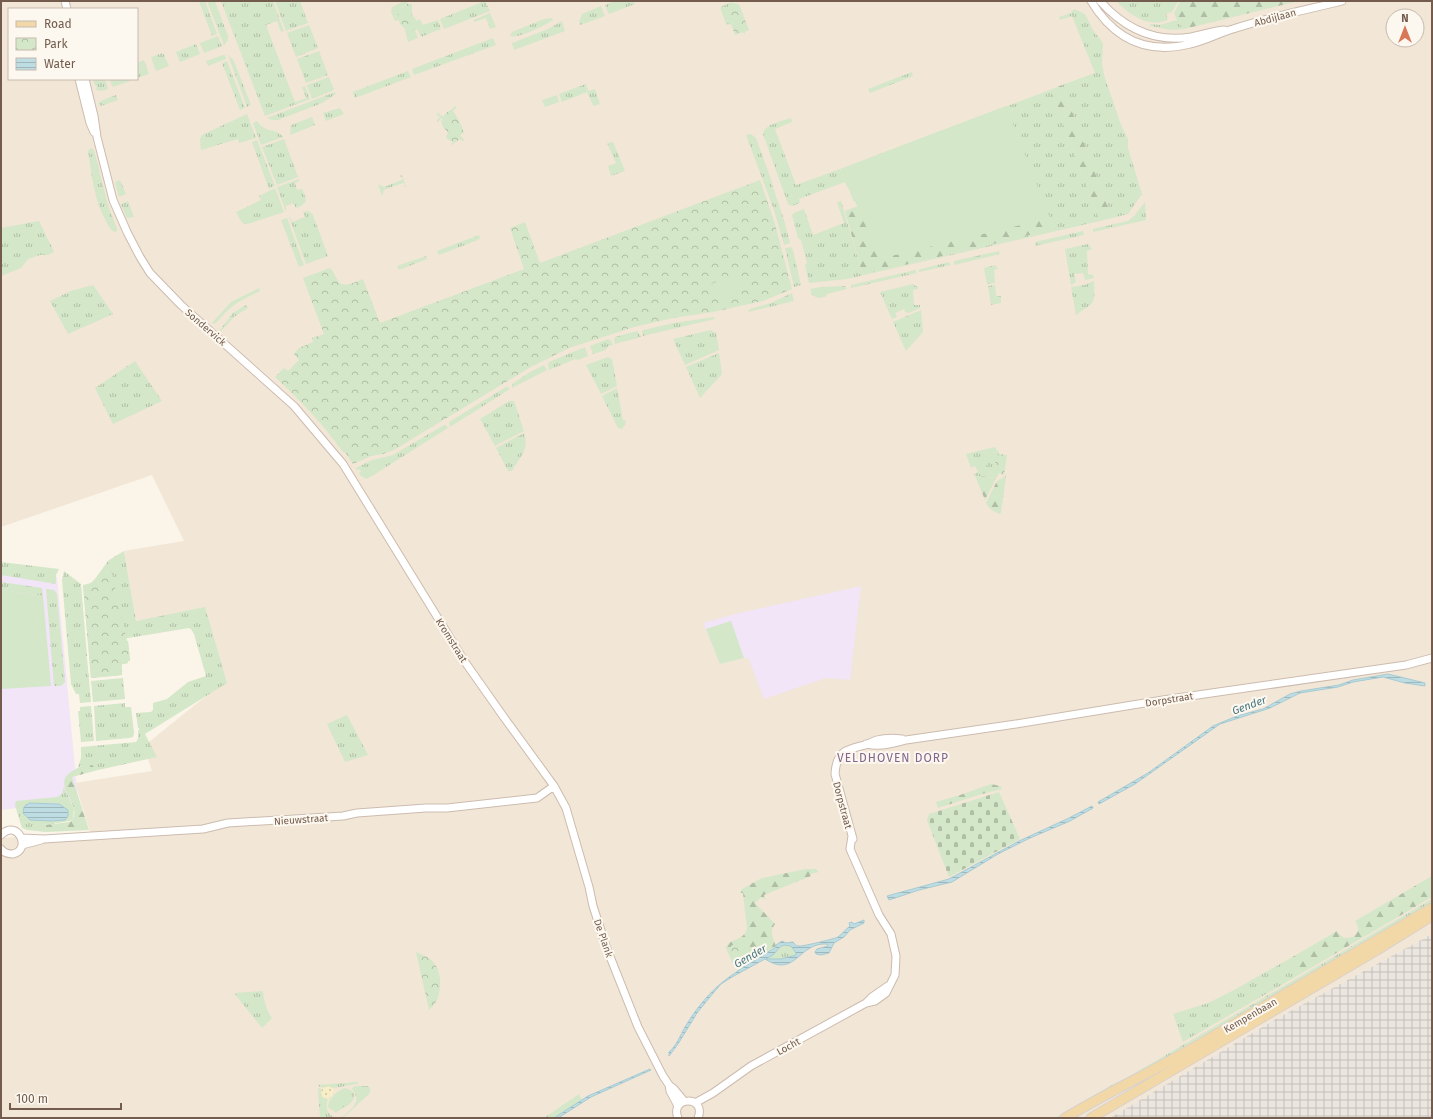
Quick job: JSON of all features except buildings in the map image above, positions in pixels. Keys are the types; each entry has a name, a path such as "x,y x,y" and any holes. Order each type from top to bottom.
{"main road":[{"name":"Kempenbaan","path":"1065,1118 1108,1093 1140,1078 1193,1048 1432,908"},
{"name":"Kempenbaan","path":"1091,1118 1377,950 1432,916"}],"street":[{"name":"Abdijlaan","path":"1090,1 1106,24 1126,38 1138,44 1172,47 1191,44 1232,29"},
{"name":"Abdijlaan","path":"1100,1 1110,12 1131,27 1160,37 1176,38 1232,29 1342,1"},
{"name":"Sondervick","path":"79,80 90,123 97,138"},
{"name":"Sondervick","path":"85,80 94,116 97,138 113,200 126,232 150,273 181,305 294,406 343,464 359,488"},
{"name":"Kromstraat","path":"359,488 364,499 465,662 554,786"},
{"name":"Dorpstraat","path":"891,984 897,966 891,934 882,920 850,849 852,836 835,774 839,757 844,751 866,744 877,746 906,740 1162,700 1406,665 1432,658"},
{"name":"Nieuwstraat","path":"22,841 204,828 228,823 343,816 356,813 447,808 537,798 554,786"},
{"name":"De Plank","path":"554,786 566,808 593,906 607,949 638,1027 669,1085 684,1101"},
{"path":"1,835 5,831 14,830 17,832 22,841 18,851 14,853 7,853 1,849"},
{"name":"Locht","path":"697,1106 751,1066 866,1003 891,984"},
{"name":"De Plank","path":"669,1085 670,1091 678,1106"},
{"path":"678,1118 676,1112 678,1106 684,1101 692,1101 697,1106 700,1112 698,1118"}],"shaded area":[{"path":"1,1 1432,1 1432,934 1274,1020 1110,1118 1,1118 1,838 90,832 75,783 152,771 144,746 221,684 205,608 136,621 124,551 184,541 152,475 1,527"},
{"path":"45,573 57,577 78,800 1,810 1,575"},
{"path":"861,586 850,680 826,678 764,699 748,657 720,664 703,623 735,614"},
{"path":"1432,934 1432,1118 1110,1118 1274,1020"}],"green space":[{"path":"199,1 205,1 217,34 212,36"},
{"path":"207,1 215,1 228,36 228,40 224,45"},
{"path":"221,1 273,1 284,31 281,32 277,21 266,25 295,102 306,98 302,87 305,86 310,99 265,116"},
{"path":"275,1 300,1 308,23 286,31"},
{"path":"408,1 407,4 400,10 399,20 395,21 391,12 392,7"},
{"path":"480,1 485,1 490,11 444,29 440,19 480,3"},
{"path":"615,1 634,1 635,4 609,14 605,5"},
{"path":"1116,1 1178,1 1172,12 1166,14 1168,20 1153,22 1140,19 1127,11"},
{"path":"1180,1 1299,1 1184,29 1174,13"},
{"path":"732,2 736,6 730,22 726,24 720,7"},
{"path":"732,3 739,4 749,30 744,32 746,34 743,32 735,35 731,24 726,24 730,22 726,10 735,7"},
{"path":"407,4 412,4 412,14 418,23 417,29 409,30 405,28 398,19 399,10"},
{"path":"601,6 605,16 580,25 579,22 582,14"},
{"path":"1074,9 1085,14 1093,30 1103,43 1102,63 1104,75 1121,125 1128,139 1128,148 1142,194 1128,214 1112,218 1062,85 1095,73 1072,16 1060,20 1059,17 1071,13"},
{"path":"490,13 496,27 490,29 486,18 474,22 473,20"},
{"path":"552,18 553,20 532,31 510,36 512,32 544,19"},
{"path":"420,19 423,25 438,20 441,29 421,37 417,29 416,21"},
{"path":"1177,20 1184,29 1171,30 1150,26 1150,24 1160,25"},
{"path":"562,21 565,31 514,50 512,43 548,29"},
{"path":"309,25 318,48 296,57 287,33"},
{"path":"406,29 415,30 418,38 408,42"},
{"path":"218,36 222,46 204,53 200,43"},
{"path":"493,38 496,45 414,75 412,69"},
{"path":"196,44 200,54 180,62 176,52"},
{"path":"319,51 328,75 306,83 297,59"},
{"path":"163,53 169,66 156,71 151,57"},
{"path":"225,55 226,59 208,66 206,61"},
{"path":"228,55 234,61 251,105 247,107"},
{"path":"144,60 149,74 138,78 138,63"},
{"path":"227,61 245,108 240,110 222,63"},
{"path":"408,71 411,77 355,98 353,92"},
{"path":"912,72 913,76 870,93 868,89"},
{"path":"329,77 334,90 312,99 307,85"},
{"path":"93,80 105,80 108,89 102,91 96,90 97,87"},
{"path":"110,80 130,81 113,87"},
{"path":"586,84 588,91 595,89 600,104 594,106 587,92 562,102 559,94"},
{"path":"1062,85 1112,218 1100,221 1050,90"},
{"path":"1050,90 1100,221 847,279 809,283 805,265 807,263 792,215 804,209 813,235 844,223 837,202 841,201 861,269 863,273 866,274 1053,229 1050,218 882,258 878,256 855,201 877,155"},
{"path":"335,92 336,94 322,103 278,120 267,118"},
{"path":"116,95 118,100 101,106 98,103 103,100"},
{"path":"557,95 559,102 545,107 542,100"},
{"path":"455,106 457,107 453,111 464,133 460,135 465,141 460,139 450,146 453,142 446,138 448,132 443,127 441,121 443,120 441,118 438,122 437,120 440,117 436,114 438,113 443,117"},
{"path":"1006,106 1050,218 882,258 878,256 856,201 854,202 840,169"},
{"path":"340,108 344,114 326,121 323,113"},
{"path":"247,114 256,138 239,143 238,139 201,150 200,139 202,135"},
{"path":"312,117 315,125 290,135 291,125"},
{"path":"791,118 792,122 775,129 796,185 840,169 845,182 799,199 800,203 792,206 788,204 763,134 770,125"},
{"path":"257,121 263,128 277,132 283,137 261,145 253,123"},
{"path":"751,134 756,138 784,220 790,243 784,245 774,210 746,135"},
{"path":"284,139 298,177 277,185 262,147"},
{"path":"257,140 275,186 269,189 252,142"},
{"path":"613,142 625,171 611,176 608,166 616,163 607,143"},
{"path":"91,148 94,150 108,205 117,229 115,232 111,230 96,197 88,151"},
{"path":"403,178 405,184 403,183 384,190 382,196 378,184 384,187 402,180"},
{"path":"299,179 299,181 295,183 297,190 302,189 306,201 296,208 293,203 286,206 286,212 277,187"},
{"path":"120,180 126,194 119,197 115,182"},
{"path":"760,180 775,224 792,289 763,301 634,327 569,348 529,368 394,450 371,456 353,464 345,452 343,452 311,413 275,377 284,368 288,371 299,360 294,354 299,348 313,342 312,338 324,334 303,278 330,268 339,282 345,285 363,279 380,323 524,269 510,228 525,222 540,263"},
{"path":"275,188 284,212 248,224 242,223 236,212 261,200 259,196"},
{"path":"128,201 134,217 127,218 121,204"},
{"path":"1145,202 1146,220 1093,232 1093,229 1128,221"},
{"path":"858,206 878,256 882,258 1050,218 1054,229 866,274 863,273 861,269 845,211"},
{"path":"308,211 313,215 328,256 306,264 289,217 292,222 305,217 303,212"},
{"path":"287,218 304,265 299,267 281,220"},
{"path":"39,221 54,252 48,255 40,255 28,259 21,268 1,276 1,228"},
{"path":"1083,231 1084,235 1035,246 1035,242"},
{"path":"479,235 480,238 478,240 439,255 437,251"},
{"path":"1088,244 1092,249 1087,251 1088,274 1093,275 1094,278 1085,280 1083,273 1074,274 1076,282 1071,285 1065,249"},
{"path":"791,247 801,285 794,287 785,248"},
{"path":"999,251 1000,254 954,265 954,261"},
{"path":"426,256 427,259 399,270 397,266"},
{"path":"949,262 951,265 919,272 921,269"},
{"path":"995,265 998,269 994,270 995,283 987,284 984,268"},
{"path":"915,270 917,273 851,288 851,285"},
{"path":"739,277 743,285 741,285 742,290 731,292 731,294 727,295 726,293 715,296 712,283"},
{"path":"1094,281 1094,299 1090,305 1076,315 1071,287 1084,285"},
{"path":"913,284 917,286 918,289 913,290 914,305 920,305 920,308 909,313 905,312 904,309 895,313 897,317 892,319 880,292"},
{"path":"93,285 113,314 68,334 50,301 71,291"},
{"path":"995,285 996,296 1001,296 1001,303 991,305 988,286"},
{"path":"845,286 847,289 818,298 812,295 810,289 821,287"},
{"path":"259,288 260,291 236,304 216,323 212,323 231,302"},
{"path":"792,293 794,301 748,312 750,309 771,303"},
{"path":"246,305 248,308 235,316 221,331 220,330 233,313"},
{"path":"921,310 923,332 906,351 893,322"},
{"path":"713,317 715,319 643,336 642,332 643,330 674,323"},
{"path":"711,330 716,332 719,350 685,365 673,339"},
{"path":"637,331 641,337 615,344 615,337"},
{"path":"608,339 613,345 608,346 606,350 593,354 590,346"},
{"path":"585,347 588,356 578,360 575,359 549,370 549,362"},
{"path":"719,353 722,374 700,398 686,367"},
{"path":"608,357 612,359 617,386 601,394 586,365"},
{"path":"135,361 162,401 113,424 95,388"},
{"path":"544,365 547,370 512,388 512,384"},
{"path":"506,387 510,389 450,427 449,422"},
{"path":"617,388 623,420 626,421 622,429 618,428 602,396"},
{"path":"509,401 514,401 524,431 495,446 480,419"},
{"path":"444,425 448,428 367,479 361,476 359,473 361,471 359,469 357,470 356,468 372,460 393,455"},
{"path":"524,433 526,439 525,449 512,471 508,471 496,448"},
{"path":"995,447 1000,454 989,477 975,476 974,474 978,472 975,466 971,468 966,454"},
{"path":"987,453 992,455 983,472 978,469"},
{"path":"999,454 1007,455 1004,475 999,473 995,480 989,477"},
{"path":"975,476 989,477 995,480 985,500"},
{"path":"1006,476 1000,514 988,507 986,503 997,481"},
{"path":"124,551 136,621 205,607 227,683 145,734 157,757 98,770 92,765 78,767 81,758 81,747 136,742 138,739 139,728 136,713 151,712 153,710 153,703 167,699 188,682 206,676 194,634 189,628 122,639 110,643 128,641 130,661 122,664 122,675 91,678 83,585 92,583 109,560"},
{"path":"109,560 128,641 130,661 122,664 122,675 91,678 83,585 91,583"},
{"path":"1,562 59,569 56,575 56,584 1,575"},
{"path":"64,571 81,584 91,702 80,703 79,694 76,694 71,684 62,580"},
{"path":"1,582 42,588 43,596 1,590"},
{"path":"46,589 54,590 57,594 65,682 61,686 54,686"},
{"path":"1,590 43,596 51,686 1,689"},
{"path":"731,621 744,658 720,664 706,629"},
{"path":"123,678 125,699 93,702 91,681"},
{"path":"125,703 125,707 131,707 134,733 133,737 96,741 94,706"},
{"path":"91,706 94,741 81,742 78,711 80,711 80,707"},
{"path":"347,715 368,755 345,762 327,724"},
{"path":"92,765 98,770 72,777 89,830 46,832 45,825 70,822 73,819 73,804 64,785 66,776 83,766"},
{"path":"991,784 1000,786 1002,789 938,808 936,802"},
{"path":"64,787 74,809 73,819 70,821 45,825 46,832 22,828 15,805 16,801 57,797 62,794","holes":["29,804 59,804 55,820 47,821 24,807"]},
{"path":"999,792 1020,839 949,877 927,820 929,814"},
{"path":"806,869 816,869 819,872 810,874 811,876 764,895 765,900 761,897 755,903 775,924 772,932 776,946 739,971 732,962 726,948 731,942 740,938 747,928 743,893 740,893 742,889 762,878"},
{"path":"1432,876 1432,897 1297,976 1289,959 1337,931 1344,938 1353,937 1357,934 1358,930 1358,925 1355,921"},
{"path":"1432,899 1432,903 1148,1069 1109,1088 1058,1118 1055,1118 1130,1076"},
{"path":"740,941 749,958 738,964 730,950 731,946"},
{"path":"784,945 791,946 796,955 781,959 766,959 773,955 780,947"},
{"path":"416,952 430,959 437,967 439,972 439,995 429,1010"},
{"path":"1289,959 1297,976 1183,1042 1173,1014 1208,1003"},
{"path":"263,991 268,1012 272,1018 262,1028 234,993"},
{"path":"358,1082 358,1084 333,1088 318,1086 318,1085"},
{"path":"368,1086 370,1088 370,1093 343,1118 320,1118 318,1088 321,1089 322,1097 328,1099 327,1109 330,1115 342,1117 355,1104 356,1096 352,1089 353,1087"},
{"path":"345,1088 352,1091 354,1095 353,1100 344,1108 332,1110 328,1107 328,1104 334,1095"},
{"path":"347,1091 353,1097 336,1113 330,1107"},
{"path":"579,1094 582,1100 554,1118 544,1118"}],"sand":[{"path":"328,1086 333,1088 335,1092 328,1099 322,1097 321,1091 323,1088"}],"water":[{"path":"1388,674 1425,683 1425,686 1405,683 1383,677 1353,682 1338,687 1300,693 1270,708 1220,724 1135,784 1099,804 1098,802 1148,773 1213,726 1237,716 1263,709 1290,694"},
{"path":"29,803 59,804 68,810 68,816 65,820 30,820 23,813 24,807"},
{"path":"1092,806 1093,808 1070,821 1030,838 998,854 952,882 919,890 889,900 887,896 949,879 1019,841"},
{"path":"864,920 864,923 850,930 844,937 834,943 829,953 821,955 816,954 815,952 817,949 828,946 827,944 809,948 791,963 784,965 775,964 765,959 721,984 697,1013 669,1056 669,1052 693,1015 709,995 726,979 776,947 776,945 782,941 786,943 793,942 798,946 818,943 838,937 850,926 849,923 852,922 854,924","holes":["784,945 791,946 796,955 781,959 766,959 773,955 780,947"]},
{"path":"650,1069 651,1070 591,1097 558,1118 554,1118 588,1096"}],"district":[{"name":"VELDHOVEN DORP","path":"893,758"}],"water label":[{"name":"Gender","path":"1249,705"},
{"name":"Gender","path":"750,956"}]}
